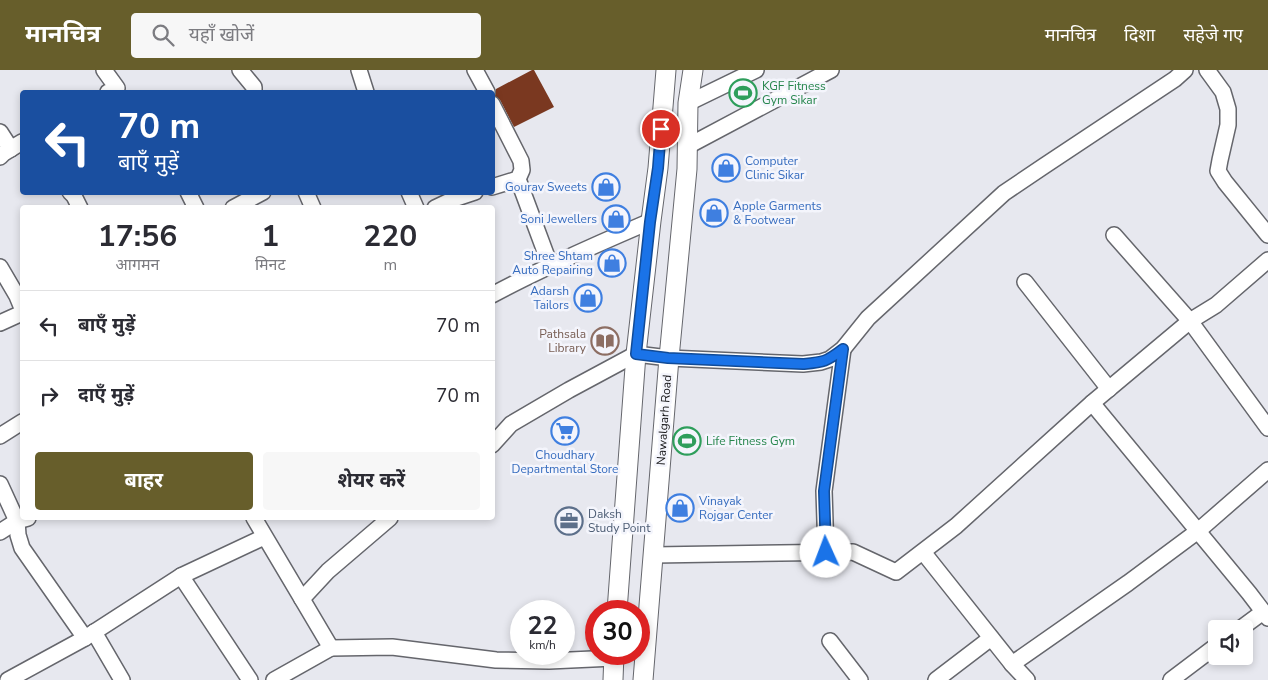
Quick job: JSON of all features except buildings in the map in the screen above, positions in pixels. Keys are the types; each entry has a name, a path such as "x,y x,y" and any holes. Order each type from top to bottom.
{"street":[{"path":"104,70 114,90"},
{"path":"240,70 254,87 254,90"},
{"path":"358,70 365,90"},
{"path":"475,70 482,90"},
{"path":"619,600 636,354 650,222 658,168 666,70"},
{"name":"Nawalgarh Road","path":"644,680 668,358 687,169 688,103 694,70"},
{"path":"688,103 756,70"},
{"path":"688,146 831,70"},
{"path":"1207,70 1223,92 1228,109 1228,125 1218,171 1224,182 1268,235"},
{"path":"495,442 512,424 569,390 636,354 668,358 803,364 830,359 843,349 868,318 1004,194 1176,73"},
{"path":"495,110 521,161 522,170 518,179 550,265"},
{"path":"0,132 11,149"},
{"path":"495,186 518,179"},
{"path":"239,205 257,195"},
{"path":"441,205 466,195"},
{"path":"495,293 576,253 650,222"},
{"path":"1114,235 1190,321 1268,428"},
{"path":"654,555 853,552 896,572 956,526 1092,403 1110,390 1190,321 1216,305 1268,260"},
{"path":"0,267 20,304"},
{"path":"1025,282 1110,390"},
{"path":"0,323 20,314"},
{"path":"826,552 824,491 843,349"},
{"path":"1092,403 1243,585 1265,615 1253,622"},
{"path":"0,436 20,423"},
{"path":"1012,664 1128,583 1198,531 1268,470"},
{"path":"0,484 20,514"},
{"path":"0,532 21,520"},
{"path":"23,520 18,536 22,548 122,680"},
{"path":"255,520 331,648"},
{"path":"302,599 328,570 388,520"},
{"path":"8,680 89,635 181,576 264,537"},
{"path":"922,552 1027,680"},
{"path":"181,576 250,680"},
{"path":"938,679 991,638"},
{"path":"830,641 860,680"},
{"path":"274,680 331,648 392,647 496,660 585,658"},
{"path":"1170,680 1208,652"},
{"path":"613,680 614,665"}],"place":[{"name":"KGF Fitness Gym Sikar","path":"743,93"},
{"name":"Computer Clinic Sikar","path":"726,168"},
{"name":"Gourav Sweets","path":"606,187"},
{"name":"Apple Garments & Footwear","path":"714,213"},
{"name":"Soni Jewellers","path":"616,219"},
{"name":"Shree Shtam Auto Repairing","path":"612,263"},
{"name":"Adarsh Tailors","path":"588,298"},
{"name":"Pathsala Library","path":"605,341"},
{"name":"Choudhary Departmental Store","path":"565,431"},
{"name":"Life Fitness Gym","path":"687,441"},
{"name":"Vinayak Rojgar Center","path":"680,508"},
{"name":"Daksh Study Point","path":"569,521"}],"route":[{"path":"661,129 636,354 668,358 803,364 830,359 843,349 824,491 826,552"}]}
